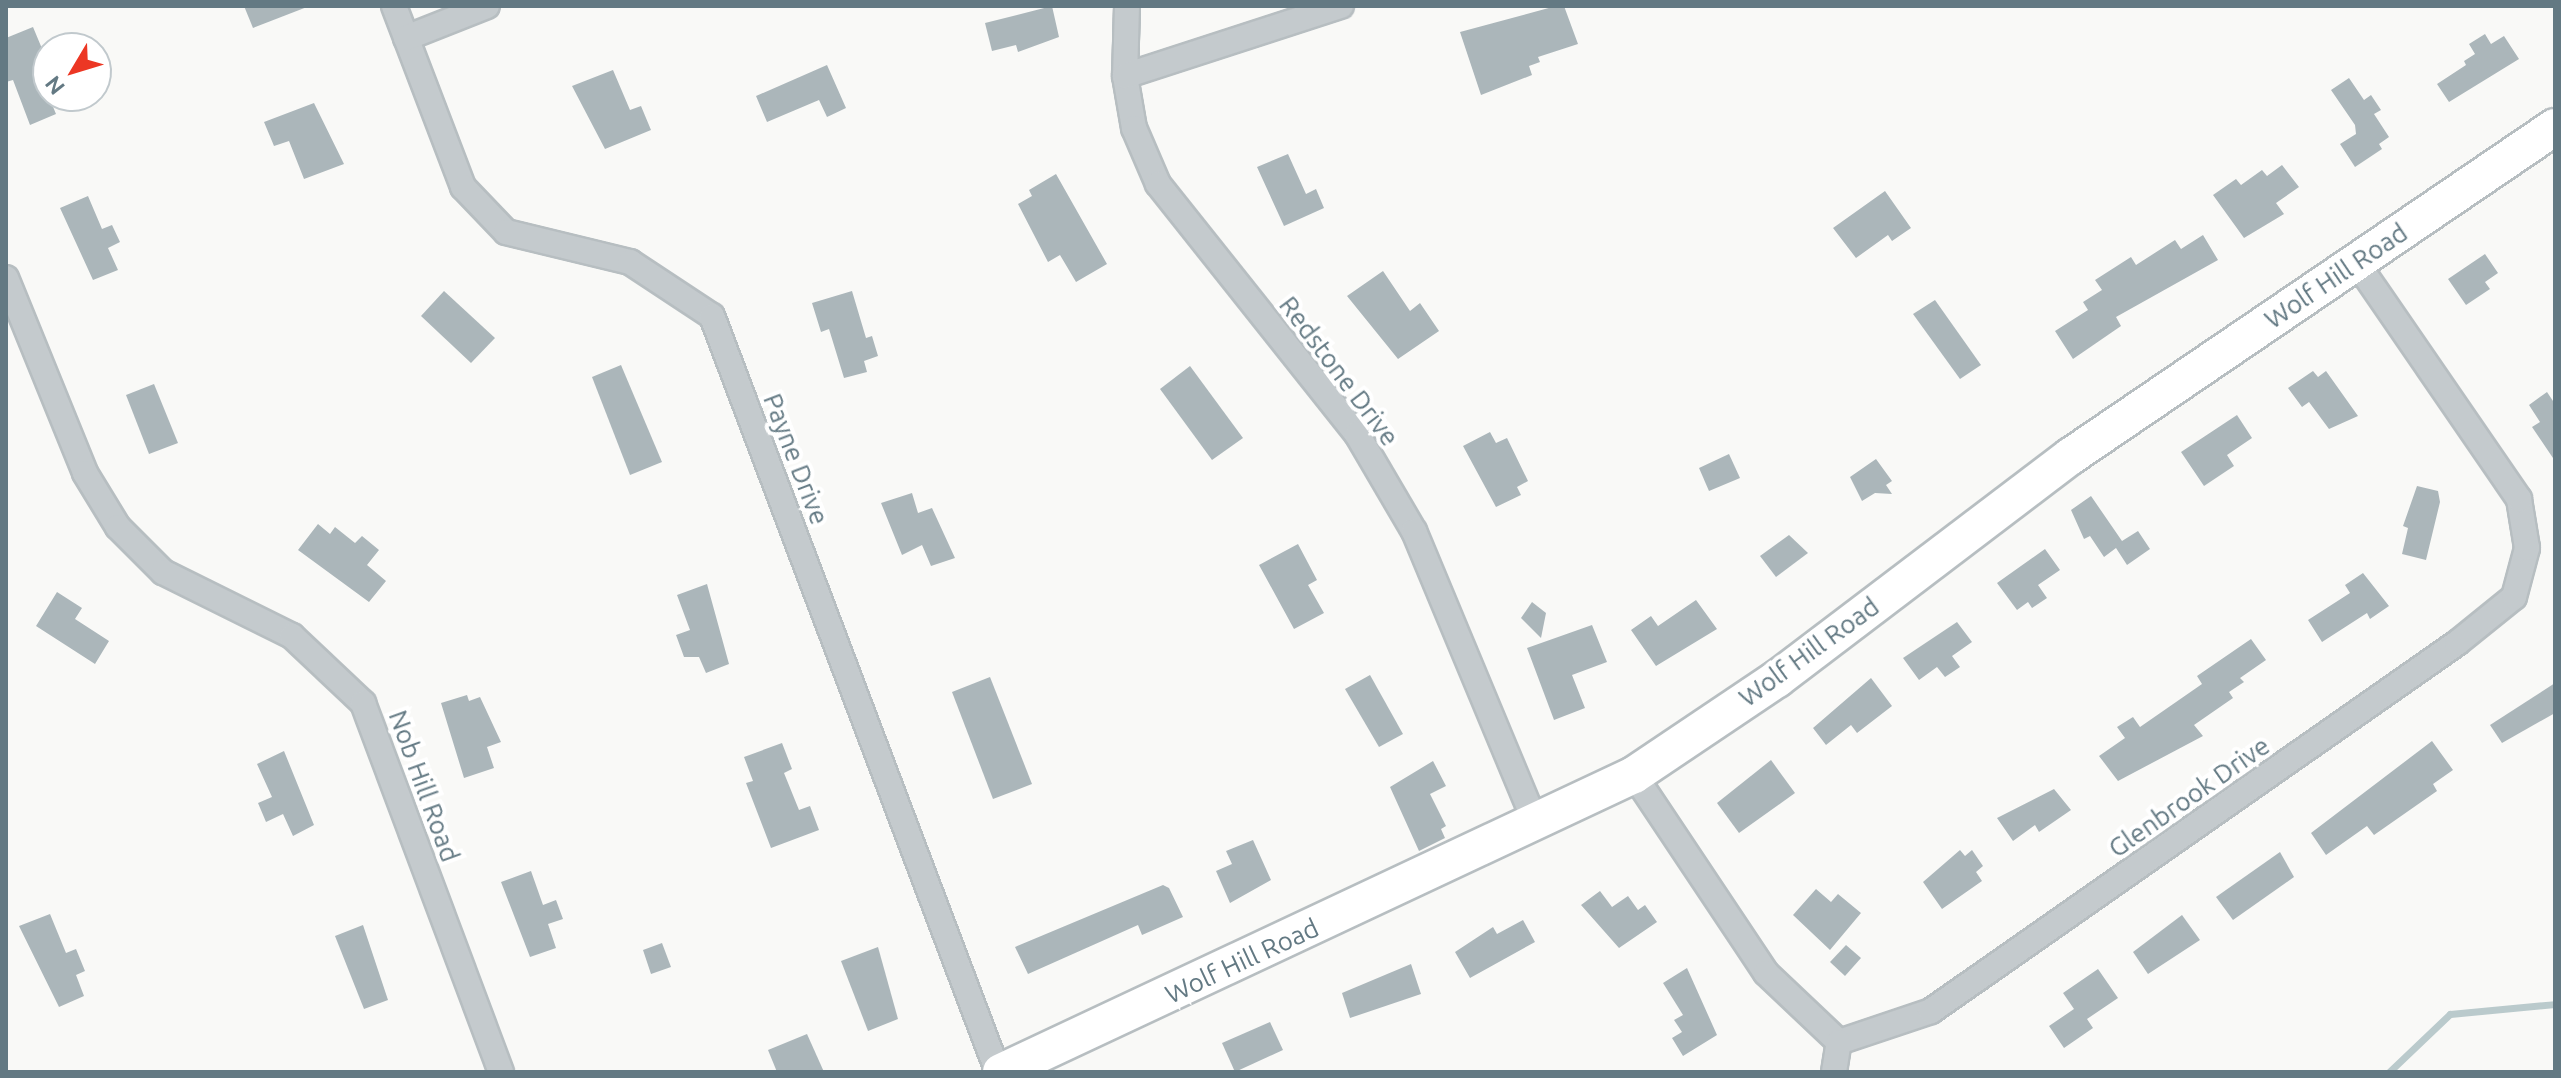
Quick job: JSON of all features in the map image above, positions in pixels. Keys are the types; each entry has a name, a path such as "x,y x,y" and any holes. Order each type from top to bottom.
{"street":[{"name":"Payne Drive","path":"394,6 463,187 506,232 630,262 712,316 1000,1072"},
{"path":"406,38 487,6"},
{"name":"Redstone Drive","path":"1127,6 1125,76 1134,128 1158,184 1357,434 1414,531 1536,824"},
{"path":"1125,76 1341,6"},
{"name":"Wolf Hill Road","path":"1000,1072 1536,824 1634,775 1777,679 2071,456 2555,127"},
{"name":"Glenbrook Drive","path":"1839,1042 1931,1011 2457,643 2514,597 2527,548 2519,499 2356,262"},
{"name":"Nob Hill Road","path":"6,278 85,473 118,527 163,572 292,636 363,703 501,1072"},
{"path":"1634,775 1766,973 1839,1042 1834,1072"}],"building":[{"path":"244,6 306,6 307,7 253,28"},
{"path":"1052,6 1059,37 1018,52 1016,45 992,51 985,23"},
{"path":"1564,6 1578,44 1538,57 1540,62 1529,66 1532,75 1481,95 1460,32"},
{"path":"33,27 32,112 56,114 30,125 13,80 6,82 6,38"},
{"path":"2485,34 2491,44 2504,36 2519,59 2449,102 2437,84 2466,65 2464,61 2475,54 2469,44"},
{"path":"827,65 846,108 827,117 819,100 767,122 756,96"},
{"path":"613,70 630,110 641,106 651,130 605,149 572,86"},
{"path":"2349,78 2364,100 2371,95 2381,110 2374,114 2389,137 2379,144 2382,149 2355,167 2340,144 2356,134 2355,125 2331,90"},
{"path":"314,103 344,164 304,179 289,141 274,146 264,122"},
{"path":"1288,154 1306,194 1316,189 1324,208 1284,226 1257,167"},
{"path":"2282,165 2299,187 2276,203 2284,214 2244,238 2213,195 2236,179 2241,185 2262,170 2267,176"},
{"path":"1056,174 1107,264 1076,282 1060,255 1048,262 1018,204 1032,196 1029,190"},
{"path":"1885,191 1911,228 1892,241 1888,235 1856,258 1833,228"},
{"path":"88,196 102,229 112,225 120,242 108,248 118,270 93,280 60,208"},
{"path":"2203,235 2218,260 2116,317 2121,326 2073,359 2055,331 2088,310 2083,302 2102,290 2095,280 2131,257 2136,265 2175,240 2181,249"},
{"path":"2485,254 2498,273 2485,282 2490,289 2466,305 2448,279"},
{"path":"1383,271 1410,311 1420,303 1439,331 1398,359 1347,296"},
{"path":"444,291 495,338 471,363 421,316"},
{"path":"852,291 866,338 872,336 878,356 864,361 867,372 844,378 829,329 821,332 812,303"},
{"path":"1935,300 1981,365 1960,379 1913,314"},
{"path":"621,365 662,462 630,475 592,377"},
{"path":"1190,366 1243,438 1212,460 1160,389"},
{"path":"2313,371 2318,377 2326,371 2358,416 2329,429 2309,402 2302,407 2288,388"},
{"path":"154,384 178,443 149,454 126,395"},
{"path":"2547,392 2555,404 2555,461 2532,427 2540,422 2529,405"},
{"path":"2237,415 2252,438 2227,455 2234,466 2204,486 2181,452"},
{"path":"1490,432 1496,443 1507,438 1528,481 1517,487 1521,495 1496,507 1463,446"},
{"path":"1729,454 1740,478 1709,491 1699,468"},
{"path":"1876,459 1892,481 1886,485 1892,494 1875,493 1862,501 1850,477"},
{"path":"2417,486 2438,491 2440,502 2426,560 2402,554 2408,528 2403,526"},
{"path":"912,493 918,513 932,508 955,558 931,566 922,545 902,555 881,503"},
{"path":"2091,496 2122,541 2138,531 2150,549 2127,565 2116,548 2104,557 2090,536 2084,539 2071,510"},
{"path":"318,524 330,534 335,527 355,543 362,536 379,550 367,565 386,581 369,602 298,550"},
{"path":"1789,535 1808,553 1776,577 1760,556"},
{"path":"1298,544 1317,580 1308,585 1324,613 1294,629 1259,565"},
{"path":"2045,549 2060,570 2038,585 2047,598 2032,608 2028,602 2017,610 1997,583"},
{"path":"2363,573 2389,606 2370,619 2367,613 2322,642 2308,620 2350,593 2345,585"},
{"path":"707,584 729,664 706,673 699,657 684,657 676,635 690,630 677,595"},
{"path":"57,592 82,608 75,619 109,641 95,664 36,626"},
{"path":"1696,600 1717,629 1656,666 1631,630 1651,616 1658,626"},
{"path":"1532,602 1546,613 1541,638 1521,618"},
{"path":"1957,622 1972,642 1952,656 1960,667 1945,677 1937,667 1919,680 1903,658"},
{"path":"1592,625 1607,662 1572,675 1585,708 1554,720 1527,648"},
{"path":"2251,639 2266,660 2240,678 2244,682 2229,692 2233,698 2194,725 2203,736 2118,781 2099,756 2125,738 2117,727 2133,717 2140,727 2202,684 2197,676"},
{"path":"1370,675 1403,734 1379,747 1345,689"},
{"path":"990,677 1032,784 993,799 952,692"},
{"path":"1871,678 1892,706 1857,733 1851,725 1826,745 1813,728"},
{"path":"2555,683 2555,713 2502,743 2490,725"},
{"path":"467,695 469,701 480,697 501,742 487,747 494,768 464,778 441,703"},
{"path":"2432,741 2453,770 2433,784 2437,791 2374,835 2367,826 2326,855 2311,833"},
{"path":"782,743 792,769 784,773 799,810 810,806 819,830 771,848 746,783 753,781 744,757"},
{"path":"284,751 314,825 293,836 283,814 266,822 258,803 272,797 257,764"},
{"path":"1771,760 1795,793 1739,833 1717,803"},
{"path":"1433,761 1446,786 1430,794 1446,826 1441,829 1445,838 1419,851 1390,787"},
{"path":"2054,789 2071,810 2039,832 2035,825 2013,841 1997,818"},
{"path":"1253,840 1271,880 1230,903 1216,871 1232,864 1226,851"},
{"path":"1960,850 1965,856 1972,850 1983,866 1976,872 1982,881 1942,909 1923,882"},
{"path":"2280,852 2294,877 2233,920 2216,897"},
{"path":"531,871 543,905 556,900 563,919 548,924 556,948 530,957 501,882"},
{"path":"1163,885 1169,888 1183,917 1142,935 1138,925 1028,974 1015,947"},
{"path":"1816,889 1831,902 1838,894 1861,913 1830,950 1793,915"},
{"path":"1600,891 1612,907 1628,896 1638,910 1645,905 1657,922 1619,948 1581,905"},
{"path":"50,914 66,953 76,949 85,971 76,975 84,996 59,1007 19,926"},
{"path":"2182,915 2200,940 2148,974 2133,952"},
{"path":"1523,920 1535,942 1470,978 1455,952 1493,927 1497,934"},
{"path":"363,925 388,1000 364,1009 335,936"},
{"path":"662,943 671,967 651,974 643,950"},
{"path":"1846,945 1861,958 1845,976 1830,962"},
{"path":"878,947 898,1019 868,1031 841,961"},
{"path":"1411,964 1421,994 1350,1018 1342,993"},
{"path":"1687,968 1717,1035 1683,1056 1672,1038 1682,1032 1674,1020 1683,1015 1663,983"},
{"path":"2098,969 2118,998 2087,1019 2093,1028 2064,1048 2049,1026 2074,1009 2063,993"},
{"path":"1270,1022 1283,1050 1235,1072 1222,1043"},
{"path":"807,1034 824,1072 777,1072 768,1050"}],"waterway":[{"path":"2389,1072 2450,1014 2555,1004"}]}
